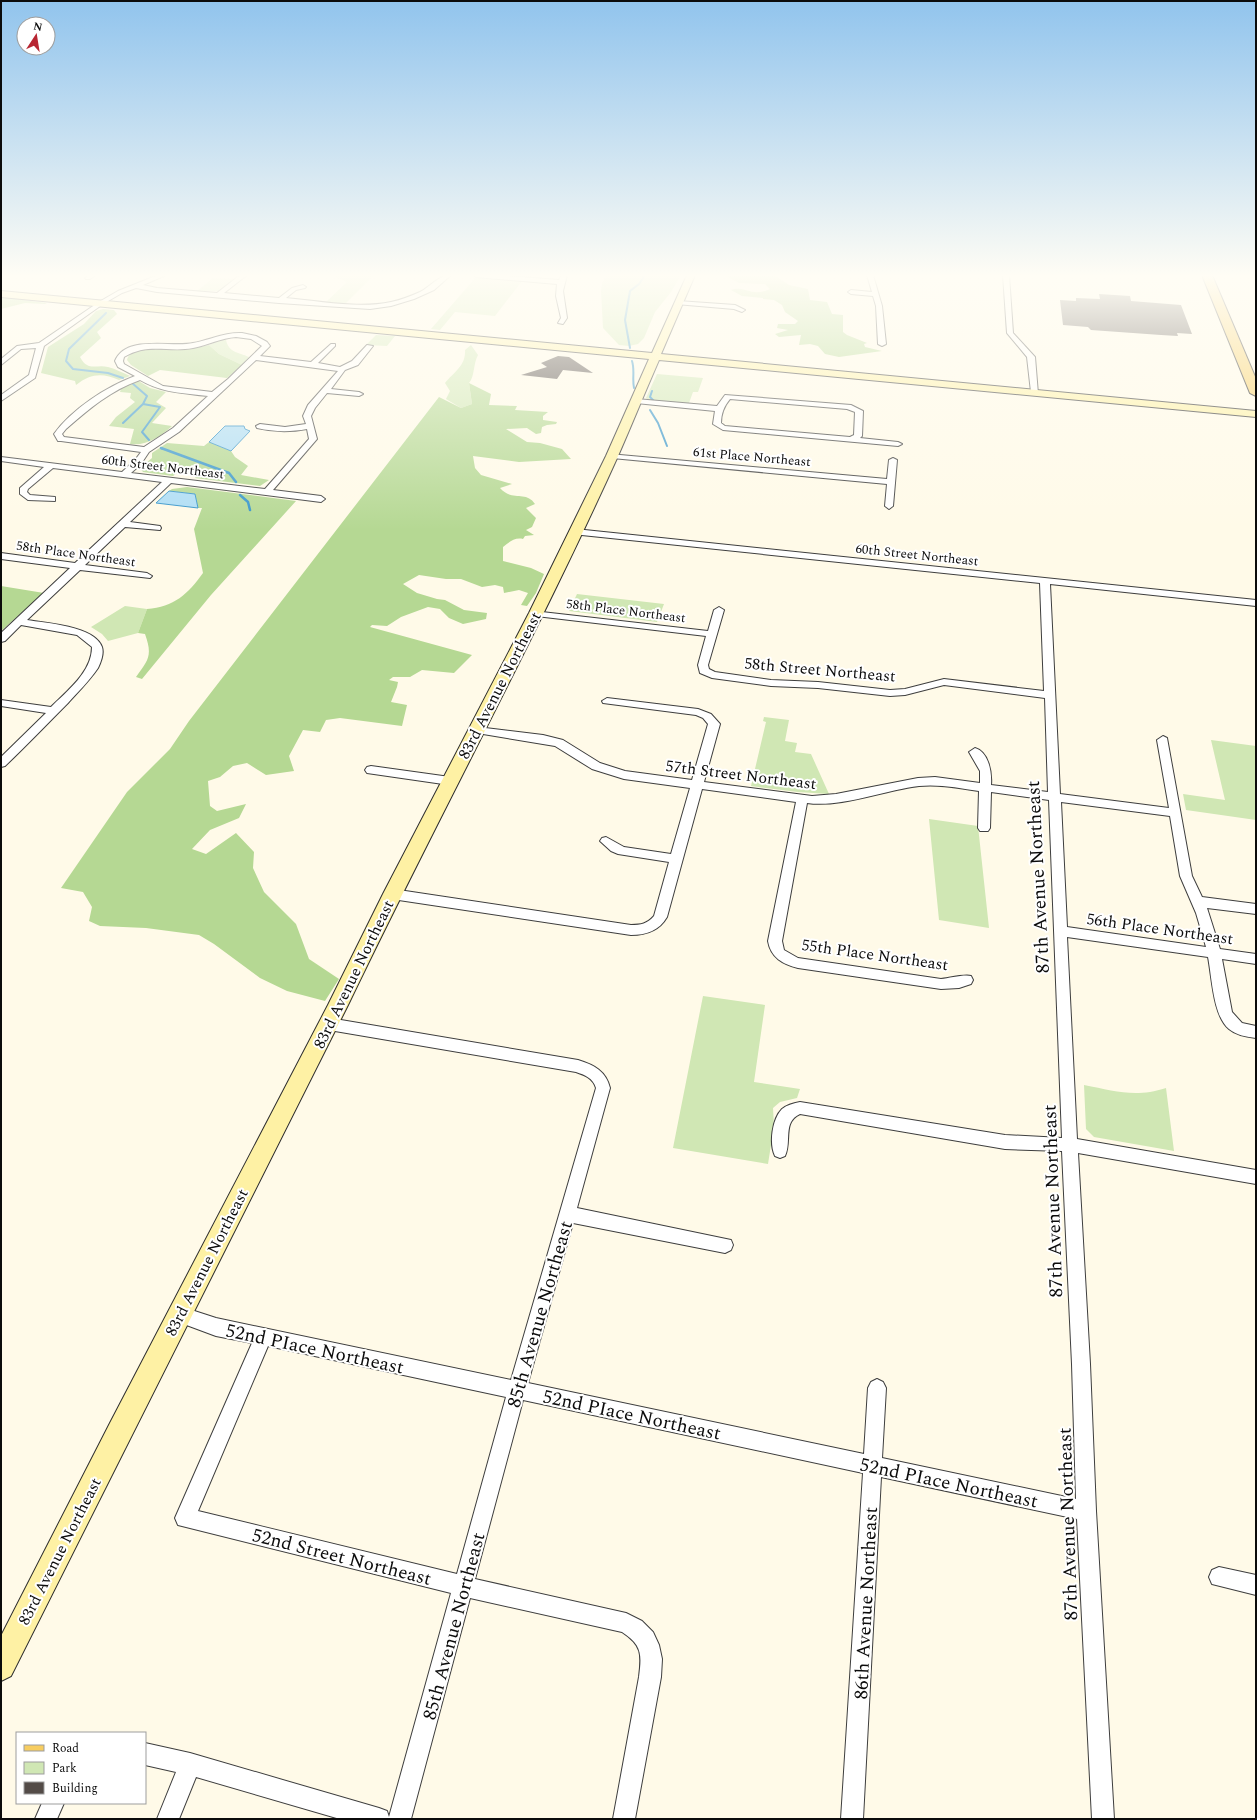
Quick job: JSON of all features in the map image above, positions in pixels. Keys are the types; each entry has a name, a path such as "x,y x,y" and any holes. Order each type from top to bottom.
{"main road":[{"path":"1242,360 1256,393"}],"street":[{"path":"1,399 32,376 35,360"},
{"path":"119,360 121,365 162,388 213,394"},
{"path":"124,474 138,462 146,450 176,430 213,394 227,385 254,360"},
{"path":"274,360 341,369 355,363 358,360"},
{"path":"313,364 317,360"},
{"name":"83rd Avenue Northeast","path":"1,1666 536,613 612,456 653,360"},
{"path":"697,360 1256,414"},
{"path":"1032,360 1035,392"},
{"path":"266,493 310,444 313,434 307,419 308,412 342,371 341,369"},
{"path":"140,377 116,385 102,394 63,427 58,436 75,442 146,450"},
{"path":"324,391 359,394"},
{"path":"853,438 858,436 859,411 856,409 728,398 724,400 717,424 723,428 853,438 898,444"},
{"path":"636,402 720,410"},
{"path":"260,426 273,429 286,429 310,426"},
{"name":"61st Place Northeast","path":"612,456 890,482"},
{"name":"60th Street Northeast","path":"1,459 321,499"},
{"path":"889,506 893,460"},
{"path":"50,465 24,488 23,492 28,497 52,499"},
{"path":"1,639 169,480"},
{"path":"123,524 157,528"},
{"name":"60th Street Northeast","path":"575,532 1256,603"},
{"name":"58th Place Northeast","path":"1,556 147,576"},
{"name":"87th Avenue Northeast","path":"1045,580 1070,1145 1074,1270 1081,1364 1086,1511 1102,1819"},
{"path":"712,634 719,610"},
{"name":"58th Place Northeast","path":"536,613 712,634"},
{"path":"1,763 30,736 93,667 97,657 97,647 90,639 74,630 19,622"},
{"name":"58th Street Northeast","path":"712,634 703,665 704,671 717,676 771,683 818,684 890,693 905,692 944,682 1050,695"},
{"path":"392,894 639,930 654,925 660,917 714,724 710,718 698,712 607,701"},
{"path":"1,703 54,710"},
{"name":"57th Street Northeast","path":"477,730 543,739 559,743 596,766 613,772 802,800 836,798 928,781 985,787 1175,813"},
{"path":"1163,740 1188,885 1205,916 1225,1012 1229,1023 1236,1027 1256,1032"},
{"path":"975,752 980,758 986,771 984,828"},
{"path":"372,770 450,781"},
{"name":"55th Place Northeast","path":"802,800 775,941 775,946 780,955 786,959 798,963 942,984 959,983 966,980"},
{"path":"606,841 622,851 676,859"},
{"name":"56th Place Northeast","path":"1197,902 1256,909"},
{"name":"56th Place Northeast","path":"1060,931 1256,959"},
{"name":"85th Avenue Northeast","path":"328,1024 578,1066 593,1072 601,1079 603,1088 517,1389 400,1819"},
{"path":"780,1151 782,1128 785,1116 791,1110 800,1108 1005,1142 1070,1145 1256,1177"},
{"path":"567,1214 725,1245"},
{"name":"52nd PIace Northeast","path":"179,1314 216,1327 517,1389 1086,1511"},
{"name":"52nd Street Northeast","path":"263,1337 185,1518 464,1586 626,1623 639,1630 650,1643 652,1660 624,1819"},
{"name":"86th Avenue Northeast","path":"852,1819 877,1388"},
{"path":"1219,1577 1256,1585"},
{"path":"146,1754 190,1764 379,1819"},
{"path":"168,1819 190,1764"},
{"path":"46,1819 54,1804"}],"green space":[{"path":"45,360 82,360 89,366 104,366 130,376 119,380 108,376 97,375 87,378 76,385 75,381 41,373"},
{"path":"127,360 231,360 242,365 227,378 160,370 148,376 131,365"},
{"path":"231,360 246,360 242,365"},
{"path":"464,360 476,360 469,383 472,404 461,408 446,399 450,391 445,383 459,368"},
{"path":"657,374 703,378 698,392 693,392 689,403 649,401 646,398"},
{"path":"137,380 150,388 166,392 156,402 166,408 152,423 172,426 153,440 142,444 130,444 134,429 109,426 116,417 135,402 130,398 131,393 120,392 122,386"},
{"path":"469,383 491,394 489,405 517,406 515,410 548,412 543,416 543,420 557,422 556,424 542,427 541,433 536,434 527,428 506,429 527,442 540,443 562,449 571,459 519,462 473,456 475,468 481,475 512,484 500,488 514,496 523,496 535,504 526,508 536,518 532,527 526,530 534,535 525,536 523,539 515,539 503,547 503,561 531,568 544,574 536,593 527,606 521,605 528,593 519,590 504,593 503,587 495,585 482,587 461,579 446,579 419,575 403,584 417,593 445,600 464,610 487,613 486,619 463,624 449,618 440,609 428,607 401,617 387,626 372,625 370,627 472,655 454,673 422,670 410,677 393,677 389,680 398,682 391,702 407,705 402,726 340,718 326,720 320,732 303,730 289,756 294,771 266,775 247,763 233,766 220,777 208,781 210,806 217,811 246,804 239,818 210,830 192,849 206,854 236,833 254,852 253,868 264,892 296,924 309,959 339,979 325,1001 287,991 260,978 214,944 199,935 146,928 100,926 89,921 92,907 83,892 61,888 127,792 170,749 189,721 439,397 461,408 472,404"},
{"path":"209,442 231,451 235,457 248,466 241,475 269,480 260,486 195,478 197,476 177,473 173,476 143,472 140,468 152,458 152,453 167,443 204,446"},
{"path":"187,487 296,501 211,595 142,679 136,677 146,662 149,648 145,634 138,633 147,609 157,608 180,598 192,587 203,573 194,529 202,508 198,508 195,494 169,491 172,489"},
{"path":"1,586 44,593 1,631"},
{"path":"577,594 664,604 657,622 569,611"},
{"path":"125,606 147,609 138,633 108,641 102,634 91,627"},
{"path":"764,717 789,720 785,741 797,743 795,752 811,754 829,794 751,786 766,722 763,721"},
{"path":"1211,740 1256,746 1256,820 1186,810 1183,794 1225,800"},
{"path":"929,819 978,826 989,928 939,920"},
{"path":"703,996 765,1005 754,1082 800,1089 797,1098 780,1102 773,1108 774,1126 768,1164 673,1148"},
{"path":"1084,1085 1135,1093 1144,1093 1166,1088 1174,1151 1094,1137 1086,1129"}],"water":[{"path":"225,426 244,426 245,429 250,431 231,451 209,442"},
{"path":"169,491 195,494 198,508 156,503"}],"building":[{"path":"548,360 573,360 593,373 563,370 557,379 521,375 547,367 541,363"}],"waterway":[{"path":"66,360 73,369 108,373 123,378"},
{"path":"632,361 634,388"},
{"path":"132,383 147,396 143,404"},
{"path":"652,391 650,397 654,401"},
{"path":"123,423 143,404"},
{"path":"143,404 160,407 142,432 149,440"},
{"path":"650,410 658,423 667,446"},
{"path":"163,449 161,448 229,473 236,482"},
{"path":"240,495 248,502 250,510"}]}
